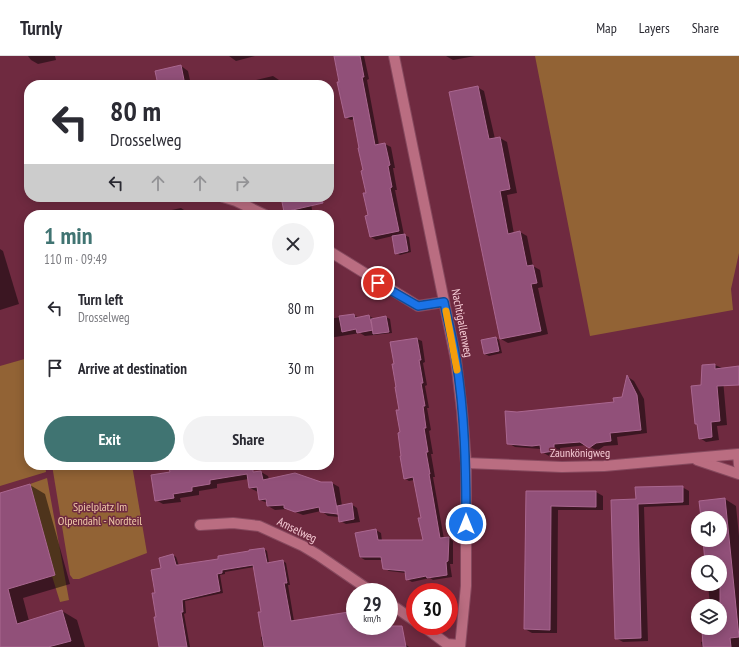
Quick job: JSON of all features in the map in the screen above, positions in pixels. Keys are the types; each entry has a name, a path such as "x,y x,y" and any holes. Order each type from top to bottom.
{"street":[{"name":"Nachtigallenweg","path":"394,56 456,360 462,411 466,463 466,586 460,646"},
{"path":"238,202 255,210"},
{"path":"334,254 418,306 444,302"},
{"name":"Zaunkönigweg","path":"466,463 604,466 738,454 739,465"},
{"name":"Zaunkönigweg","path":"693,459 739,474"},
{"name":"Amselweg","path":"200,525 233,523 259,526 303,546 359,583"},
{"path":"435,635 447,644 460,646"}],"green space":[{"path":"535,56 739,56 739,253 731,289 733,310 590,336"},
{"path":"24,359 24,470 46,470 46,472 0,486 0,366"},
{"name":"Spielplatz Im Olpendahl - Nordteil","path":"53,470 133,470 147,553 79,579 73,579 70,575"},
{"path":"47,478 69,600 60,602 52,576 55,575 30,484"}],"building":[{"path":"334,56 360,56 364,77 362,77 375,145 385,143 390,165 388,166 392,187 390,188 399,231 370,237 365,216 368,215 363,193 366,193 361,171 363,170 353,116 345,118 337,82 339,82"},
{"path":"181,65 184,80 157,80 155,71"},
{"path":"478,86 489,139 500,137 510,189 500,191 508,234 520,231 527,266 533,265 537,283 531,284 541,331 500,339 449,92"},
{"path":"282,202 323,202 293,210 284,210"},
{"path":"405,234 408,251 395,254 392,236"},
{"path":"354,314 355,318 369,315 373,330 357,333 356,329 342,332 339,316"},
{"path":"386,316 389,332 373,334 371,319"},
{"path":"496,337 499,351 484,354 481,340"},
{"path":"417,338 421,360 419,360 423,383 421,383 425,406 423,406 426,428 424,428 428,452 426,452 429,474 440,538 449,537 448,561 446,562 447,575 427,578 426,576 406,580 405,571 383,569 381,557 360,557 355,533 376,529 378,540 423,540 418,518 421,518 413,477 404,479 400,456 398,433 400,432 396,410 399,410 390,342"},
{"path":"715,364 715,369 739,366 739,385 717,386 720,421 711,422 712,437 699,439 697,424 695,424 691,386 701,385 702,365"},
{"path":"627,375 637,395 641,430 610,433 611,441 596,443 589,448 580,442 554,444 554,451 541,453 540,445 532,446 507,444 505,411 517,412 614,402 613,398 622,397"},
{"path":"170,470 253,470 253,472 261,471 263,480 295,473 321,482 332,482 338,514 320,512 319,507 295,512 284,508 284,505 267,506 266,499 259,500 257,487 249,488 247,474 210,480 210,484 192,487 192,491 173,494 174,498 155,501 151,475 170,472"},
{"path":"30,484 55,575 8,589 17,624 62,610 71,641 48,647 0,647 0,493"},
{"path":"683,486 683,502 638,504 641,638 615,639 611,500 636,499 635,487"},
{"path":"526,491 596,491 596,507 551,506 550,630 524,629"},
{"path":"725,498 726,511 700,511 699,501"},
{"path":"352,503 354,519 339,522 337,506"},
{"path":"727,518 739,637 730,638 731,647 703,647 702,635 727,635 727,599 720,599 720,591 727,591 727,555 704,555 704,547 727,547"},
{"path":"264,548 267,563 283,560 287,583 284,583 291,621 346,612 346,635 398,635 398,626 402,626 406,647 264,647 258,612 261,612 253,565 222,570 222,573 217,574 220,591 182,600 183,612 181,612 187,647 159,647 154,617 156,617 152,593 155,593 151,570 161,568 159,558 173,554 176,565 178,565 218,559 218,556"}],"slow traffic":[{"path":"446,311 457,370"}],"route":[{"path":"378,283 418,306 444,302 456,360 462,411 466,463 466,524"}]}
